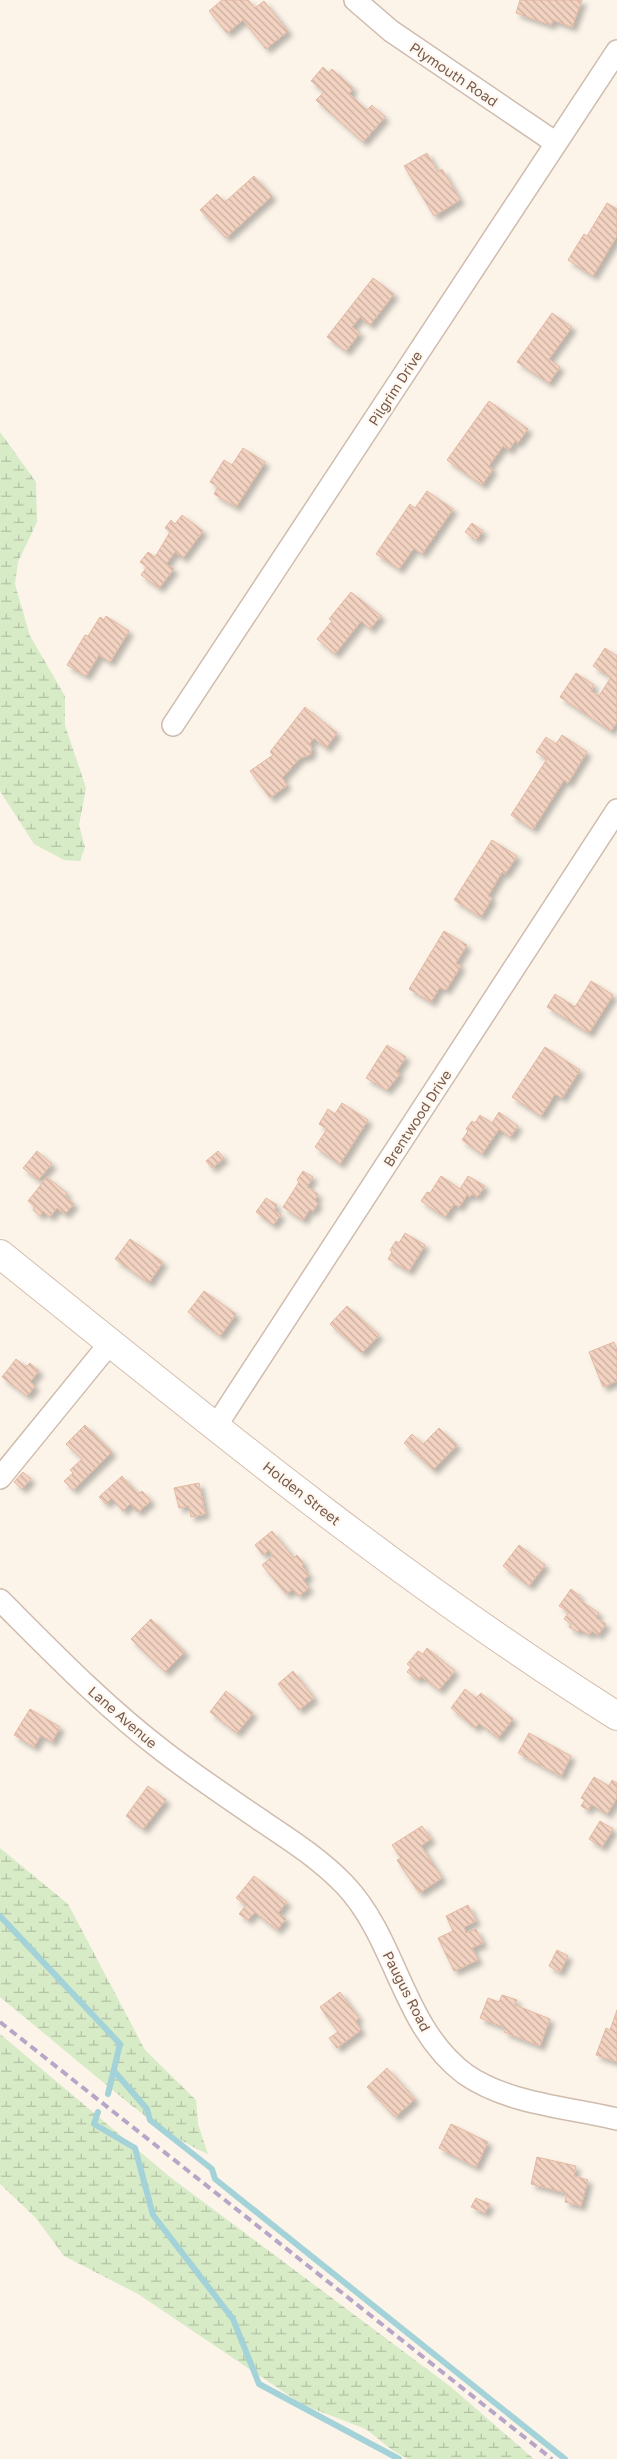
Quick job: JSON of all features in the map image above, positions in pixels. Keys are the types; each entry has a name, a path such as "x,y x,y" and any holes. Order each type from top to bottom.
{"main road":[{"name":"Holden Street","path":"0,1254 110,1343 376,1551 494,1635 617,1716"}],"street":[{"name":"Plymouth Road","path":"355,0 391,31 556,143"},
{"name":"Pilgrim Drive","path":"173,725 617,51"},
{"name":"Brentwood Drive","path":"216,1426 617,810"},
{"path":"0,1478 110,1343"},
{"name":"Lane Avenue","path":"0,1600 96,1695 162,1751 259,1819"},
{"name":"Paugus Road","path":"259,1819 316,1858 359,1902 378,1933 424,2028 454,2064 481,2083 512,2096 617,2119"}],"green space":[{"path":"0,432 36,482 37,522 18,562 15,584 30,636 65,696 65,725 86,788 79,825 85,847 80,861 64,860 34,844 0,791"},
{"path":"0,1848 68,1904 145,2050 196,2100 198,2124 208,2154 193,2147 150,2120 0,1997"},
{"path":"0,2034 170,2177 451,2387 534,2459 408,2459 392,2450 366,2429 303,2405 138,2294 64,2256 35,2217 0,2184"}],"building":[{"path":"222,0 248,0 255,8 264,1 288,31 266,49 243,20 227,33 209,11"},
{"path":"520,0 582,0 572,27 553,20 551,25 516,13"},
{"path":"323,67 329,73 332,69 353,88 349,94 367,110 372,105 385,117 363,142 316,100 324,92 311,81"},
{"path":"427,153 438,172 442,169 460,200 434,216 404,166"},
{"path":"254,176 272,196 226,238 200,210 217,194 225,202"},
{"path":"607,203 617,209 617,236 593,276 568,260 584,234 587,236"},
{"path":"373,278 394,294 370,325 360,317 352,327 360,333 346,351 327,337"},
{"path":"552,313 572,327 549,359 560,367 549,383 517,362"},
{"path":"489,401 528,429 518,443 515,441 509,450 503,446 488,467 493,469 482,485 447,460"},
{"path":"243,448 265,462 236,507 214,494 218,487 210,482 224,460 232,465"},
{"path":"427,491 453,509 422,554 414,548 399,569 376,554 410,504 415,508"},
{"path":"182,515 203,531 183,558 175,552 166,564 174,569 159,588 141,575 147,567 140,562 148,552 155,557 170,532 165,528 171,520 175,524"},
{"path":"472,523 483,531 476,540 465,532"},
{"path":"351,592 381,616 370,629 361,621 335,654 317,639 332,621 329,619"},
{"path":"106,616 129,631 110,662 99,655 86,676 67,665 85,635 88,636 100,617 104,620"},
{"path":"605,648 617,656 617,722 611,731 560,697 576,673 594,685 591,691 599,696 611,677 593,666"},
{"path":"305,707 337,733 326,748 314,738 310,743 312,749 310,755 300,758 282,778 287,785 270,798 250,771 273,755 270,752"},
{"path":"562,735 587,752 568,783 564,780 533,829 511,815 547,759 536,752 546,737 556,744"},
{"path":"492,840 517,856 505,874 502,872 488,896 492,898 481,917 454,900"},
{"path":"444,931 467,945 456,963 461,966 446,990 440,987 431,1002 409,989"},
{"path":"591,981 613,995 589,1033 547,1007 555,994 575,1007"},
{"path":"387,1045 406,1057 396,1072 400,1074 387,1090 366,1078"},
{"path":"545,1047 580,1070 562,1098 555,1094 541,1116 512,1097"},
{"path":"342,1103 368,1120 340,1164 315,1147 327,1129 319,1124 328,1109 335,1114"},
{"path":"499,1112 518,1126 510,1137 499,1129 482,1154 462,1140 468,1131 466,1129 472,1121 475,1123 480,1115 492,1123"},
{"path":"37,1151 52,1164 38,1180 23,1168"},
{"path":"218,1151 224,1158 212,1168 206,1161"},
{"path":"303,1171 313,1177 307,1187 318,1194 315,1200 318,1203 313,1211 310,1209 303,1220 283,1207 299,1182 297,1180"},
{"path":"441,1176 460,1189 468,1176 485,1186 477,1197 472,1194 470,1197 467,1195 459,1207 454,1204 445,1217 421,1201 427,1192 430,1193"},
{"path":"47,1177 67,1193 65,1196 74,1204 65,1214 57,1208 50,1217 43,1211 40,1216 33,1210 35,1207 28,1201"},
{"path":"266,1198 277,1205 274,1210 281,1215 273,1225 256,1212"},
{"path":"405,1233 425,1245 409,1271 388,1259 392,1252 390,1250 396,1241 399,1243"},
{"path":"130,1239 163,1262 149,1283 115,1259"},
{"path":"204,1291 236,1314 220,1336 188,1312"},
{"path":"347,1306 379,1335 362,1353 330,1324"},
{"path":"614,1342 617,1350 617,1381 603,1387 589,1352"},
{"path":"16,1359 26,1367 30,1363 39,1371 30,1382 35,1386 27,1396 2,1377"},
{"path":"85,1425 112,1452 73,1490 64,1481 73,1473 70,1470 82,1459 66,1444"},
{"path":"439,1428 457,1445 433,1470 404,1443 412,1434 423,1444"},
{"path":"23,1472 31,1479 22,1489 14,1482"},
{"path":"122,1476 138,1494 142,1491 151,1501 138,1512 130,1504 123,1511 112,1498 106,1504 99,1497"},
{"path":"199,1483 205,1514 191,1517 189,1506 179,1508 174,1488"},
{"path":"272,1531 294,1558 297,1555 309,1575 303,1580 309,1588 299,1596 293,1589 286,1594 262,1565 273,1556 269,1550 263,1555 255,1545"},
{"path":"519,1545 545,1565 529,1586 503,1566"},
{"path":"571,1589 580,1596 578,1599 599,1613 596,1618 606,1624 598,1635 592,1631 589,1635 580,1629 578,1632 569,1627 571,1624 564,1619 569,1612 559,1606"},
{"path":"151,1619 185,1652 165,1672 131,1639"},
{"path":"427,1648 455,1671 439,1690 421,1676 418,1680 407,1672 411,1667 407,1664 418,1651 423,1654"},
{"path":"293,1671 314,1698 299,1710 278,1684"},
{"path":"465,1689 476,1698 481,1693 513,1719 498,1738 479,1723 475,1728 451,1708"},
{"path":"226,1691 253,1713 237,1733 210,1712"},
{"path":"30,1709 60,1727 52,1742 41,1735 34,1747 14,1735"},
{"path":"529,1733 571,1756 561,1776 518,1753"},
{"path":"594,1777 609,1786 612,1780 617,1783 617,1798 607,1814 591,1804 588,1810 581,1806 585,1800 581,1798"},
{"path":"148,1786 166,1800 143,1829 126,1816"},
{"path":"600,1821 613,1829 602,1847 589,1839"},
{"path":"422,1826 431,1839 421,1846 442,1878 419,1893 397,1860 401,1858 392,1845"},
{"path":"254,1876 287,1902 278,1913 286,1919 277,1930 255,1912 248,1920 239,1914 246,1905 236,1898"},
{"path":"468,1905 476,1921 464,1927 466,1933 476,1929 483,1943 472,1948 478,1960 454,1971 438,1938 453,1931 446,1916"},
{"path":"557,1950 568,1956 560,1972 549,1966"},
{"path":"340,1992 359,2018 355,2021 361,2030 337,2048 329,2038 338,2032 320,2007"},
{"path":"502,1995 517,2000 515,2005 550,2019 540,2046 504,2032 506,2028 480,2018 488,1998 499,2002"},
{"path":"617,2010 617,2062 596,2055 606,2028 610,2030"},
{"path":"387,2068 415,2099 395,2117 367,2087"},
{"path":"451,2124 488,2142 476,2167 439,2148"},
{"path":"537,2157 576,2166 574,2176 588,2180 581,2206 565,2202 567,2193 531,2184"},
{"path":"476,2198 490,2204 485,2213 471,2207"}],"waterway":[{"path":"0,1916 120,2044 108,2094"},
{"path":"114,2071 147,2109 150,2120 212,2169 215,2179 565,2459"},
{"path":"98,2112 94,2124 135,2148 153,2215 233,2319 259,2384 399,2459"}],"railway":[{"path":"0,2022 552,2459"}]}
